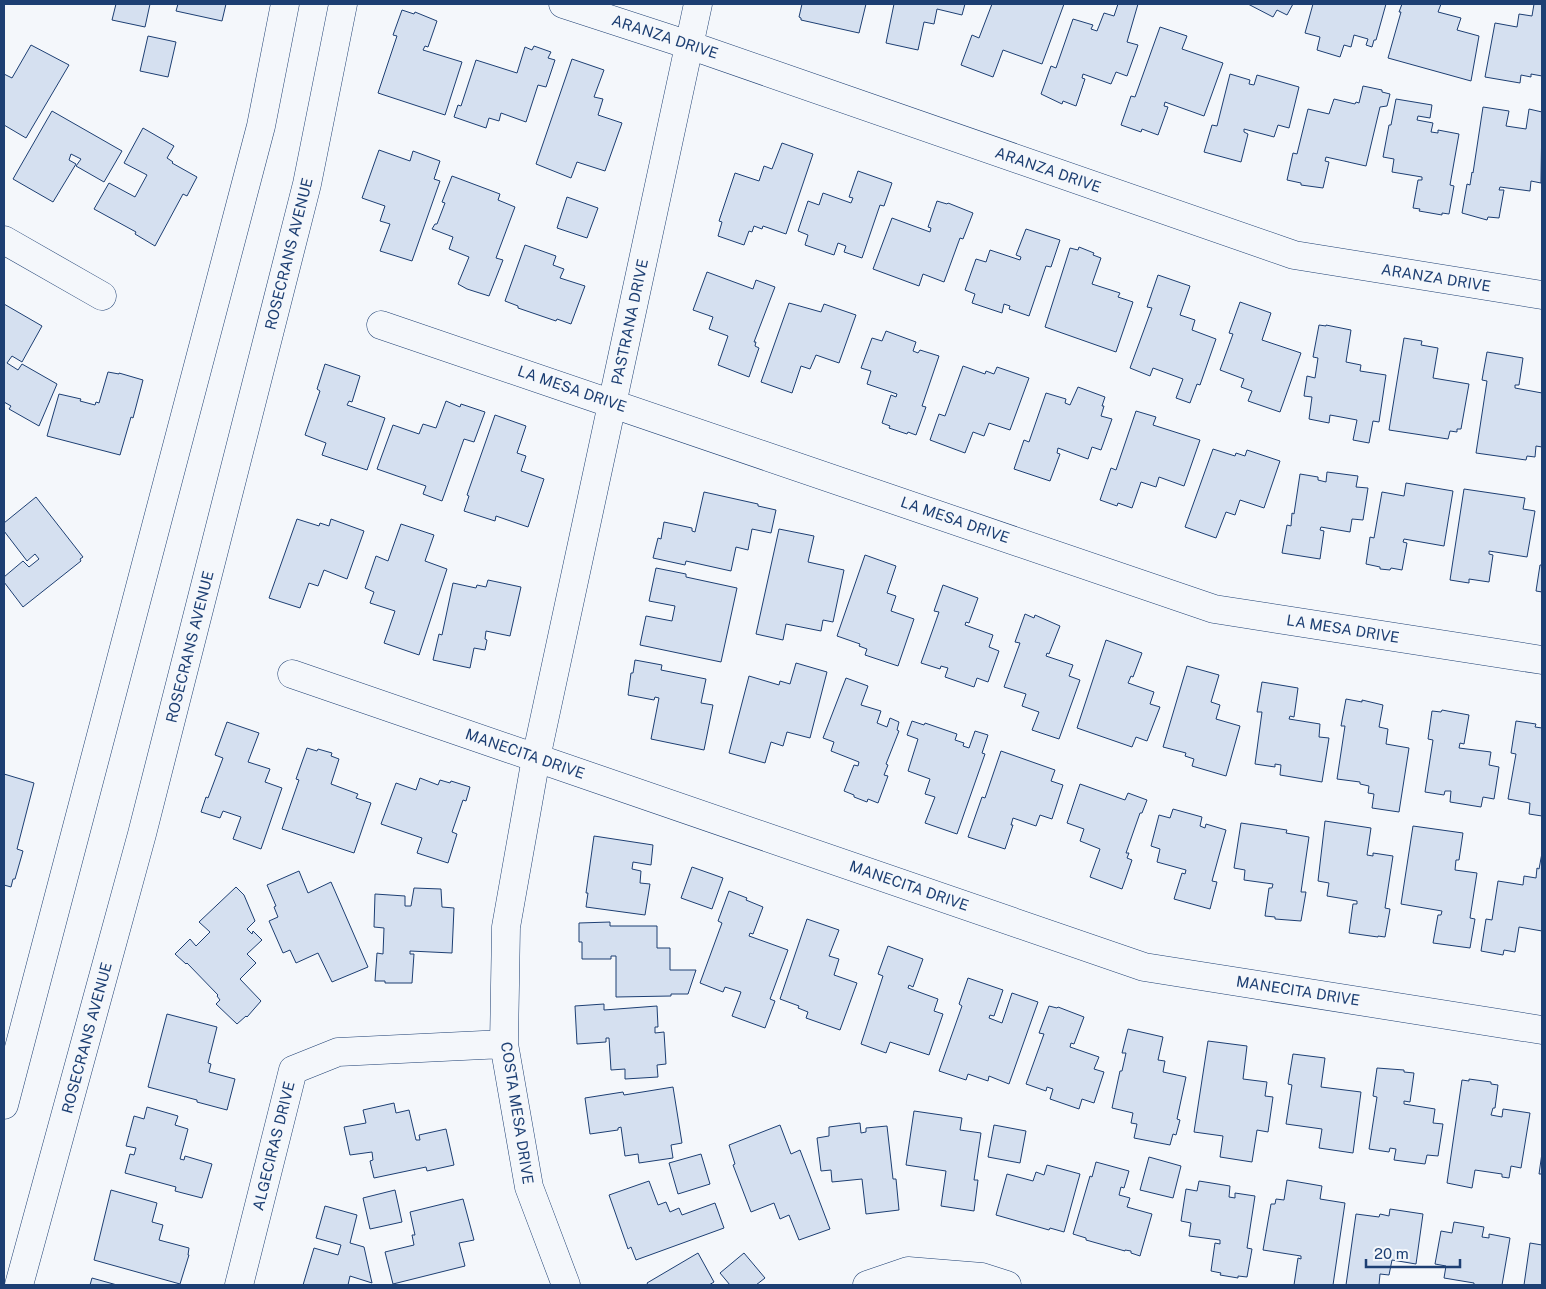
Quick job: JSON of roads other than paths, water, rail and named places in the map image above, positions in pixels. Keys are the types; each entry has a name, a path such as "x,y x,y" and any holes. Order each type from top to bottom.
{"street":[{"path":"4,1105 261,126 285,4"},
{"name":"ROSECRANS AVENUE","path":"19,1285 142,834 307,184 343,4"},
{"name":"ARANZA DRIVE","path":"563,4 690,45 1294,255 1542,295"},
{"name":"PASTRANA DRIVE","path":"536,758 698,4"},
{"path":"4,240 102,296"},
{"name":"LA MESA DRIVE","path":"381,325 613,402 1214,609 1542,660"},
{"name":"MANECITA DRIVE","path":"292,674 1144,967 1542,1030"},
{"name":"COSTA MESA DRIVE","path":"536,758 506,927 504,1044 528,1187 566,1285"},
{"name":"ALGECIRAS DRIVE","path":"239,1285 293,1070 338,1052 504,1044"},
{"path":"867,1285 908,1271 982,1277 1007,1285"}]}
